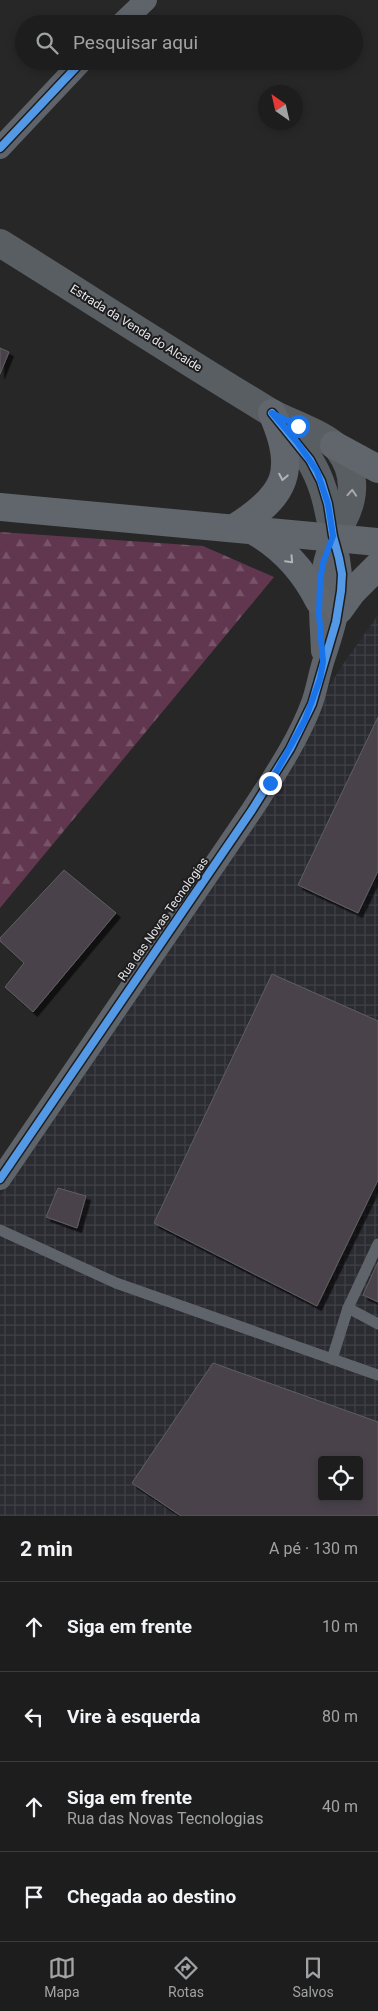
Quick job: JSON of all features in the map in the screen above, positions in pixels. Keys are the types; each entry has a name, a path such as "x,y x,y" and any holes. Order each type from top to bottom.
{"main road":[{"path":"243,529 275,496 282,484 285,469 284,448 281,432 272,413"},
{"path":"334,445 378,470"},
{"path":"0,507 333,536 378,542"},
{"path":"243,529 287,556 329,606 352,592 378,566"}],"street":[{"path":"130,15 146,0"},
{"path":"0,148 74,70"},
{"name":"Estrada da Venda do Alcaide","path":"0,243 272,413"},
{"path":"272,413 334,445 349,470 353,489 348,511 333,536"},
{"path":"272,413 297,442 317,471 328,504 333,536"},
{"name":"Rua das Novas Tecnologias","path":"0,1179 270,783 305,720 316,691 323,662 329,606 342,574 333,536"}],"lane":[{"path":"0,1230 116,1283 378,1375"},
{"path":"332,1359 348,1308 378,1244"},
{"path":"348,1308 378,1324"}],"shaded area":[{"path":"378,615 378,1516 0,1516 0,1196 344,663"}],"green space":[{"path":"0,532 203,546 274,577 0,908"}],"building":[{"path":"0,348 9,352 0,374"},
{"path":"378,717 378,871 358,913 298,885"},
{"path":"64,870 116,913 33,1012 5,987 24,963 0,941 0,938"},
{"path":"272,974 378,1021 378,1180 317,1306 154,1223"},
{"path":"58,1188 86,1196 77,1228 46,1217"},
{"path":"378,1262 378,1302 363,1295"},
{"path":"213,1363 378,1422 378,1516 181,1516 132,1483"}],"cycle path":[{"path":"0,148 74,70"},
{"path":"0,1179 252,810 290,749 312,704 336,622 342,574 328,504 321,481 310,460 272,413"}],"route":[{"path":"270,783 305,720 320,679 323,662 319,589 325,555 333,536 328,504 317,471 297,442 272,413 298,426"}]}
